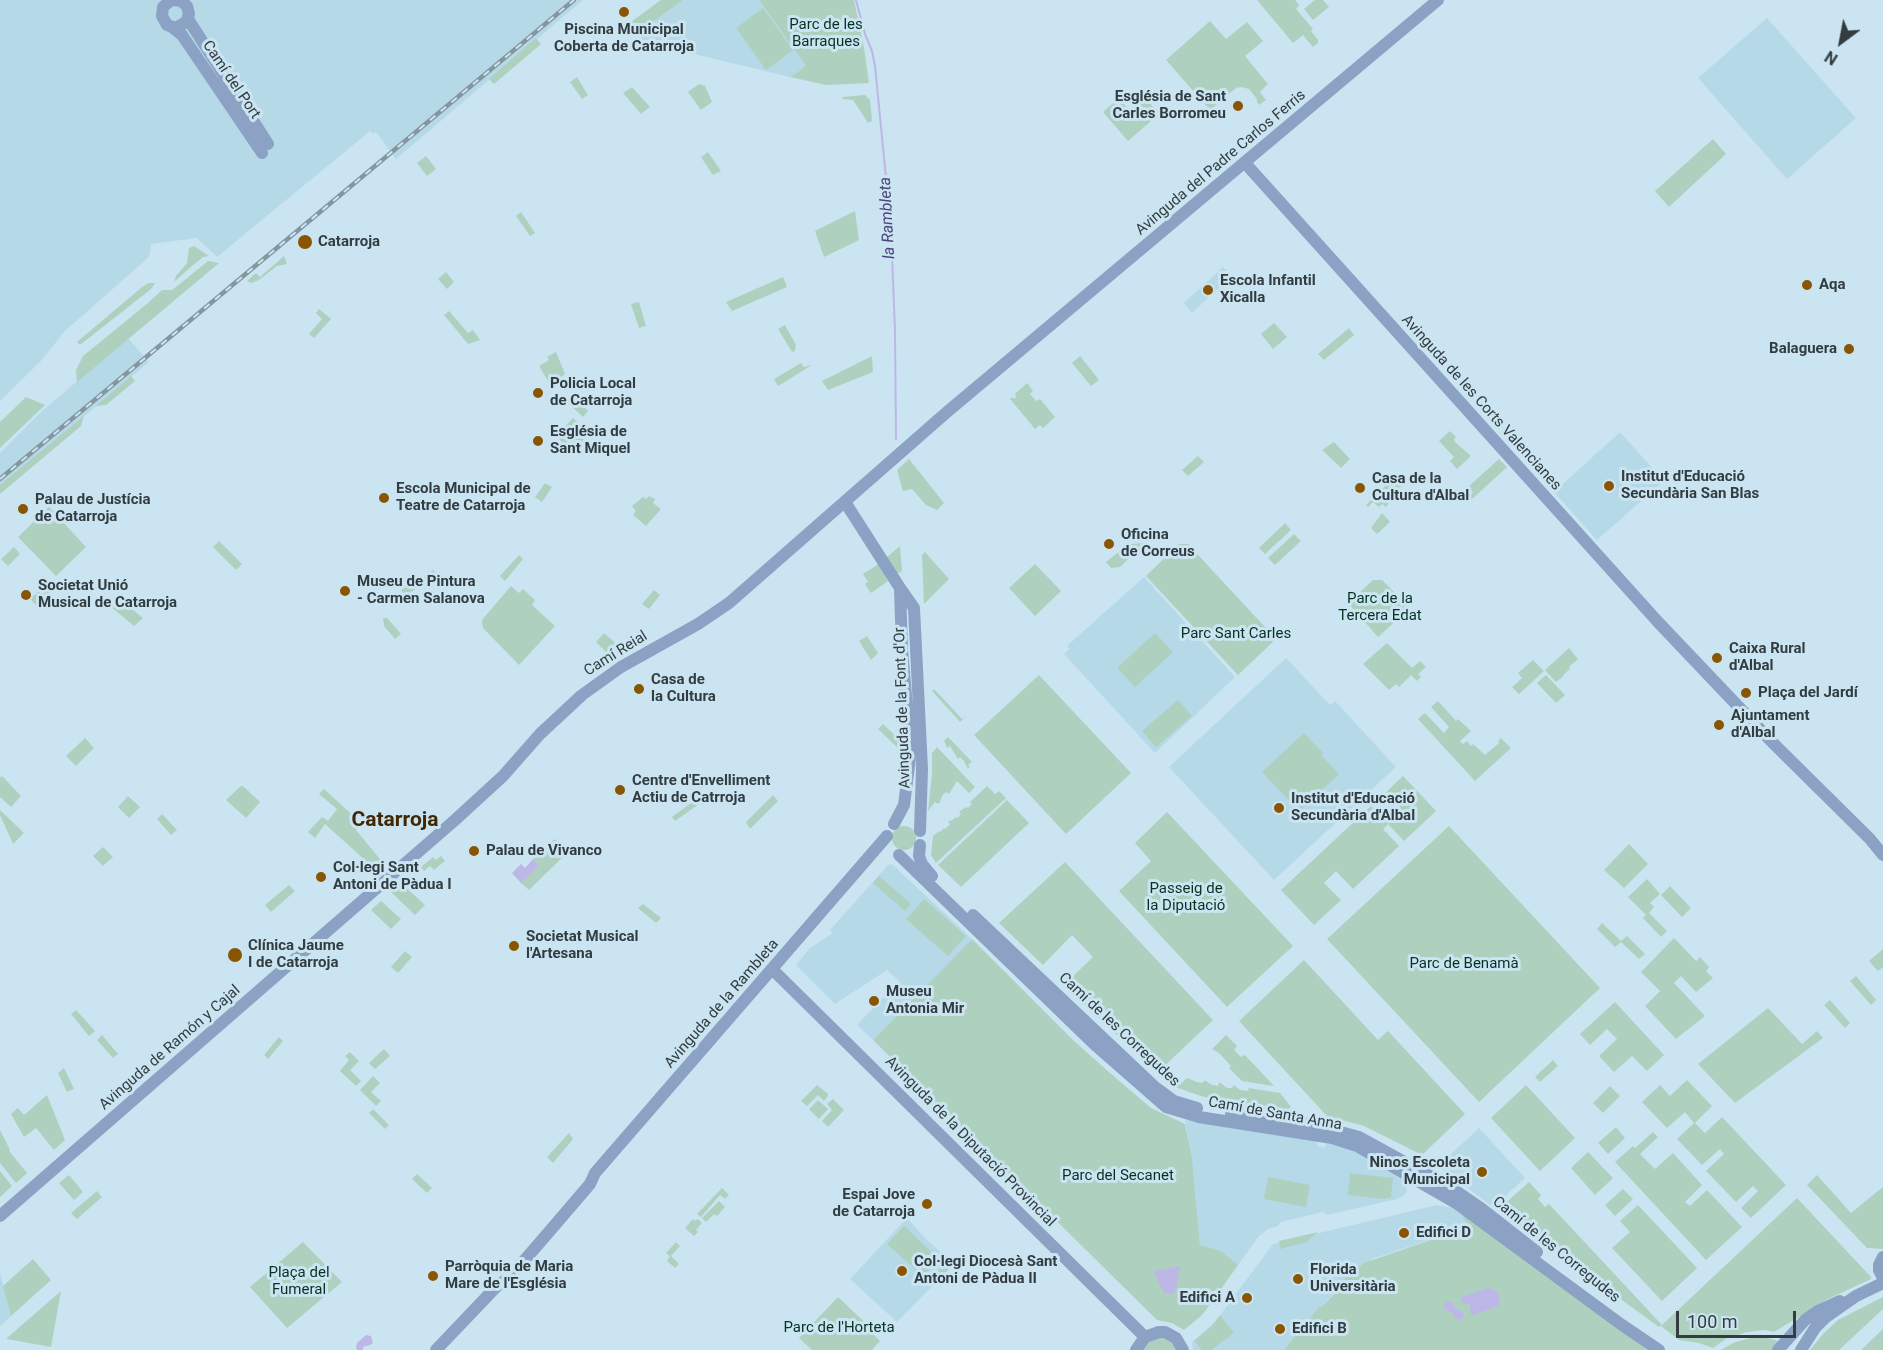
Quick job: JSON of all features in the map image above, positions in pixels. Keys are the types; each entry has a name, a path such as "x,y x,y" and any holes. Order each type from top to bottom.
{"street":[{"name":"Avinguda del Padre Carlos Ferris","path":"906,449 1438,0"},
{"path":"171,1 187,6 188,19 184,25 172,27 163,20 171,1"},
{"name":"Camí del Port","path":"172,27 182,35 265,148 188,19"},
{"name":"Avinguda de les Corts Valencianes","path":"1245,163 1696,663 1870,839 1883,855"},
{"name":"Camí Reial","path":"359,904 491,788 540,734 582,695 621,667 698,624 729,603 906,449"},
{"name":"Avinguda de la Font d'Or","path":"845,502 914,608 922,769 920,831"},
{"path":"896,853 888,844 887,836 904,806 910,743 898,585"},
{"path":"904,666 916,647"},
{"path":"894,824 905,821 916,826 920,831 921,840 915,863 918,872"},
{"name":"Avinguda de la Rambleta","path":"436,1350 497,1286 504,1272 584,1180 595,1173 887,836"},
{"path":"871,855 882,851 910,855 917,849"},
{"name":"Camí de les Corregudes","path":"917,849 924,868 1165,1095 1200,1109 1315,1125 1359,1137 1450,1187 1482,1209 1568,1276 1622,1325"},
{"name":"Camí de Santa Anna","path":"896,853 1094,1044 1166,1107 1199,1117 1323,1136 1357,1146 1456,1203 1659,1350"},
{"name":"Avinguda de Ramón y Cajal","path":"0,1215 359,904"},
{"name":"Avinguda de la Diputació Provincial","path":"772,969 1145,1337"},
{"path":"1801,1350 1815,1328 1826,1317 1881,1281 1879,1265 1883,1257"},
{"path":"1778,1350 1796,1329 1818,1311 1832,1303 1856,1296"},
{"path":"1136,1350 1145,1337 1154,1332 1165,1332 1176,1338 1183,1350"}],"shaded area":[{"path":"0,0 583,0 396,159 376,132 373,134 370,131 217,257 197,238 151,244 149,257 65,331 40,362 0,401"},
{"path":"683,0 759,0 806,66 790,77 644,42 639,35 637,36 636,34"},
{"path":"1767,18 1856,118 1787,179 1698,78"},
{"name":"Escola Infantil Xicalla","path":"1223,267 1227,271 1217,281 1221,286 1192,313 1184,303"},
{"path":"128,338 149,362 0,487 0,453 42,411"},
{"name":"Institut d'Educació Secundària San Blas","path":"1620,432 1664,481 1597,540 1554,492"},
{"path":"1144,577 1235,677 1155,753 1064,654 1070,649 1067,646"},
{"name":"Institut d'Educació Secundària d'Albal","path":"1286,658 1330,705 1335,701 1396,767 1274,880 1169,767"},
{"path":"533,859 539,865 521,883 512,873 521,864 525,868"},
{"path":"892,864 972,939 873,1040 857,1025 899,981 887,970 835,1004 796,965 810,948 833,933 830,930 888,865"},
{"path":"1185,1120 1316,1141 1318,1146 1324,1148 1327,1143 1350,1149 1406,1181 1407,1191 1397,1199 1327,1215 1323,1212 1281,1222 1259,1236 1238,1265 1221,1251 1200,1245 1192,1157"},
{"name":"Ninos Escoleta Municipal","path":"1479,1128 1525,1178 1493,1207 1438,1166"},
{"name":"Florida Universitària","path":"1437,1205 1453,1208 1476,1224 1372,1259 1320,1307 1284,1350 1193,1350 1192,1342 1215,1322 1273,1244"},
{"name":"Col·legi Diocesà Sant Antoni de Pàdua II","path":"907,1218 954,1264 897,1322 850,1279"},
{"path":"1180,1266 1176,1290 1173,1294 1164,1293 1153,1271"},
{"path":"0,1273 11,1316 0,1326"},
{"path":"1487,1288 1494,1289 1499,1294 1499,1304 1494,1308 1472,1315 1470,1304 1461,1302 1461,1297"},
{"path":"1447,1301 1452,1302 1455,1308 1463,1312 1462,1319 1457,1320 1451,1312 1445,1310 1443,1305"},
{"path":"366,1335 371,1336 373,1343 363,1347 363,1350 357,1350 357,1343"}],"green space":[{"path":"661,0 683,0 636,34 628,24"},
{"name":"Parc de les Barraques","path":"759,0 854,0 869,83 826,85 790,77 806,66"},
{"path":"1257,0 1295,0 1299,5 1296,9 1313,29 1311,31 1318,43 1313,47 1303,35 1293,43"},
{"path":"1315,0 1323,0 1329,7 1313,20 1304,9"},
{"path":"763,8 793,50 766,70 736,28"},
{"path":"1210,21 1226,39 1247,22 1263,41 1245,56 1268,84 1260,92 1266,100 1259,105 1249,89 1241,87 1236,88 1210,110 1166,60"},
{"path":"536,38 541,44 494,84 489,79"},
{"path":"577,77 588,95 582,99 570,82"},
{"path":"699,84 705,86 712,102 701,110 688,92"},
{"path":"632,87 650,107 641,114 623,93"},
{"path":"865,95 870,100 872,121 868,123 853,100 842,99"},
{"path":"1119,98 1130,112 1146,99 1159,114 1128,141 1103,112"},
{"path":"1713,139 1726,154 1669,207 1655,191"},
{"path":"708,152 721,171 713,175 701,157"},
{"path":"426,156 436,169 427,176 417,163"},
{"path":"855,211 859,240 824,257 815,231"},
{"path":"521,212 535,233 530,236 516,216"},
{"path":"194,246 209,256 203,257 174,282 187,263 189,248"},
{"path":"284,256 287,264 277,266 259,280 251,283 247,281 256,273 260,277"},
{"path":"208,261 219,263 77,382 76,370 83,356 162,290 172,290"},
{"path":"446,272 454,282 447,289 438,279"},
{"path":"783,277 787,287 732,311 726,302"},
{"path":"155,283 151,289 80,345 77,342 142,287"},
{"path":"639,302 646,326 639,328 631,304"},
{"path":"319,309 331,319 314,338 309,334 322,319 316,313"},
{"path":"449,311 468,333 473,330 480,340 468,344 444,315"},
{"path":"1274,323 1287,337 1273,349 1261,334"},
{"path":"785,325 796,345 795,351 792,352 778,329"},
{"path":"1349,328 1354,335 1324,360 1318,354"},
{"path":"556,352 565,374 551,386 539,366 549,360 547,357"},
{"path":"872,356 873,372 828,390 822,381"},
{"path":"1080,356 1099,380 1091,386 1072,363"},
{"path":"801,363 804,367 812,365 778,386 774,379"},
{"path":"131,376 135,381 106,405 96,406"},
{"path":"1027,383 1033,391 1030,394 1036,401 1040,399 1055,417 1043,428 1040,425 1035,429 1010,399 1012,397 1014,399 1015,394"},
{"path":"26,397 45,405 0,448 0,422"},
{"path":"576,398 588,411 583,417 568,403 567,401"},
{"path":"84,416 81,426 0,494 0,485"},
{"path":"573,418 589,434 578,451 564,444 556,436"},
{"path":"1450,431 1456,437 1455,442 1471,456 1457,469 1450,461 1454,457 1439,441"},
{"path":"1334,442 1350,459 1341,468 1322,450"},
{"path":"1198,456 1204,462 1188,476 1182,470"},
{"path":"909,459 944,503 937,510 926,505 912,489 903,491 897,470"},
{"path":"1499,459 1507,467 1471,500 1468,497 1473,492 1468,487"},
{"path":"1394,477 1402,485 1386,507 1382,504 1379,507 1373,502 1368,507 1366,505"},
{"path":"545,483 552,487 542,502 535,497"},
{"path":"649,496 655,499 653,503 661,509 646,526 633,515 636,511 632,506 643,497 646,499"},
{"path":"49,507 86,547 56,576 18,537"},
{"path":"1382,513 1390,522 1377,534 1371,528"},
{"path":"1285,523 1291,530 1265,554 1259,548"},
{"path":"1294,534 1301,541 1275,565 1268,558"},
{"path":"219,541 242,564 236,570 213,547"},
{"path":"1145,543 1120,567 1111,568 1106,562 1126,546"},
{"name":"Parc Sant Carles","path":"1179,544 1188,544 1276,639 1238,675 1146,576"},
{"path":"900,546 902,571 897,574 886,558"},
{"path":"14,547 20,554 8,566 1,559"},
{"path":"925,552 949,579 924,604 922,555"},
{"path":"519,555 523,559 505,581 500,576"},
{"path":"879,564 888,581 871,593 865,584 868,582 863,574"},
{"path":"1035,564 1061,591 1035,616 1009,588"},
{"path":"433,570 437,575 405,596 401,590 407,586 409,588"},
{"name":"Parc de la Tercera Edat","path":"1373,580 1382,580 1407,605 1407,611 1378,637 1348,603"},
{"path":"48,583 54,589 37,606 30,599"},
{"path":"511,586 519,593 523,589 535,600 532,605 555,626 519,665 483,628 482,620"},
{"path":"654,590 660,595 649,609 642,604"},
{"path":"118,598 143,618 134,626 110,606"},
{"path":"383,618 387,618 401,634 395,639 384,626"},
{"path":"604,633 622,649 621,651 610,656 596,642"},
{"path":"1155,633 1173,652 1135,687 1117,668"},
{"path":"867,636 878,653 871,660 859,641"},
{"path":"1387,643 1412,668 1420,661 1426,667 1418,674 1421,677 1417,681 1411,675 1399,687 1396,684 1389,690 1363,664"},
{"path":"1569,648 1578,659 1556,682 1545,670"},
{"path":"1533,660 1544,671 1519,694 1512,687 1522,678 1518,673"},
{"path":"1039,675 1131,773 1066,834 974,735"},
{"path":"1546,675 1565,695 1556,703 1537,683"},
{"path":"934,689 962,719 967,715 960,722 932,691"},
{"path":"1178,700 1192,716 1156,747 1142,731"},
{"path":"1438,701 1456,721 1458,719 1471,731 1460,741 1463,744 1467,741 1471,746 1473,744 1485,755 1499,743 1501,738 1511,748 1475,781 1418,719 1425,713 1444,733 1449,727 1431,707"},
{"path":"883,724 900,740 898,748 878,729"},
{"path":"1304,733 1339,774 1299,811 1262,772"},
{"path":"948,737 972,762 968,765 970,767 968,769 950,746 947,748 944,741"},
{"path":"85,738 94,748 76,766 66,756"},
{"path":"937,747 975,787 969,793 957,781 949,794 946,792 940,802 938,804 935,802 928,811 932,753"},
{"path":"2,776 21,796 11,807 0,797 0,778"},
{"path":"1403,776 1436,811 1404,841 1388,824 1383,829 1399,846 1353,889 1336,871 1324,883 1341,900 1314,925 1281,890 1371,806 1388,823 1398,813 1382,796"},
{"path":"241,786 260,802 246,818 226,800"},
{"path":"987,786 995,794 999,791 1006,798 936,863 931,855 933,836 945,829 950,824 948,822 950,820 957,818 961,814 959,812 968,808 972,804 970,802"},
{"path":"324,789 362,824 356,830 384,864 376,870 325,824 315,838 308,832 322,817 328,821 337,809 319,794"},
{"path":"773,795 778,801 750,829 746,822"},
{"path":"128,796 140,807 129,818 118,807"},
{"path":"695,800 699,804 675,821 672,817"},
{"path":"1007,800 1029,823 961,887 938,865"},
{"path":"0,810 24,833 13,844 0,815"},
{"name":"Passeig de la Diputació","path":"1167,812 1293,946 1227,1007 1119,891 1151,861 1135,843"},
{"path":"162,814 177,830 171,835 157,819"},
{"path":"904,826 909,827 915,833 915,843 909,849 904,850 899,849 893,843 892,838 893,833 899,827"},
{"name":"Parc de Benamà","path":"1449,826 1600,988 1479,1102 1327,939"},
{"path":"555,839 568,852 529,890 521,883 539,865 533,859"},
{"path":"1629,844 1648,864 1624,888 1604,870"},
{"path":"103,847 113,857 103,866 93,856"},
{"path":"441,856 445,861 434,870 430,866 424,871 421,867 433,857 436,860"},
{"path":"1065,862 1213,1020 1157,1073 1064,985 1093,957 1072,935 1043,965 999,923"},
{"path":"879,876 911,904 905,911 873,883"},
{"path":"1647,879 1660,894 1650,903 1654,907 1649,913 1667,931 1661,937 1643,918 1646,915 1628,897"},
{"path":"401,883 425,905 415,915 391,892"},
{"path":"289,885 295,891 271,912 265,905"},
{"path":"1670,886 1691,908 1682,917 1661,895"},
{"path":"924,899 966,936 948,956 906,919"},
{"path":"381,901 401,919 391,929 371,910"},
{"path":"643,904 661,918 656,923 638,908"},
{"path":"1602,923 1621,941 1627,936 1645,954 1639,959 1621,942 1615,947 1597,929"},
{"path":"1674,938 1696,961 1700,957 1709,967 1706,971 1713,978 1696,992 1681,976 1674,983 1705,1016 1676,1039 1645,1006 1660,991 1641,972"},
{"name":"Parc del Secanet","path":"972,939 1074,1041 1110,1073 1151,1108 1185,1124 1192,1157 1200,1245 1221,1251 1238,1265 1201,1316 1184,1330 1172,1323 1157,1320 873,1040"},
{"path":"1883,949 1883,967 1878,971 1869,961"},
{"path":"405,951 412,957 398,973 391,967"},
{"path":"1304,960 1378,1040 1388,1031 1465,1114 1422,1155 1364,1126 1327,1116 1239,1021"},
{"path":"1856,976 1876,1000 1871,1005 1850,981"},
{"path":"1830,1000 1850,1023 1845,1028 1824,1005"},
{"path":"1615,1002 1664,1055 1647,1071 1632,1056 1614,1072 1599,1056 1617,1039 1607,1029 1590,1045 1580,1034"},
{"path":"1768,1008 1802,1044 1817,1031 1823,1038 1735,1103 1698,1064"},
{"path":"76,1010 95,1031 89,1036 71,1014"},
{"path":"102,1035 118,1054 113,1058 97,1040"},
{"path":"1226,1035 1237,1046 1234,1050 1241,1057 1245,1055 1274,1086 1242,1081 1229,1068 1231,1066 1212,1049"},
{"path":"279,1037 283,1041 268,1059 264,1055"},
{"path":"384,1049 390,1056 375,1069 369,1063"},
{"path":"350,1052 359,1061 350,1070 361,1081 356,1086 340,1071 349,1060 345,1056"},
{"path":"1553,1060 1558,1066 1540,1082 1535,1077"},
{"path":"64,1068 74,1089 67,1092 58,1073"},
{"path":"373,1076 380,1083 371,1092 381,1101 376,1106 360,1090"},
{"path":"1187,1078 1203,1083 1206,1081 1218,1086 1221,1083 1227,1088 1232,1088 1234,1085 1240,1090 1248,1091 1249,1088 1280,1093 1291,1107 1287,1110 1204,1097 1175,1087 1176,1082 1180,1085"},
{"path":"1687,1080 1712,1106 1695,1123 1705,1133 1722,1117 1786,1185 1751,1218 1741,1208 1758,1191 1753,1186 1736,1202 1706,1171 1724,1154 1720,1149 1702,1165 1677,1139 1694,1123 1685,1112 1667,1128 1642,1102 1660,1085 1670,1096"},
{"path":"817,1085 828,1096 824,1101 818,1095 807,1106 801,1101"},
{"path":"1526,1085 1575,1138 1540,1171 1491,1118"},
{"path":"1610,1086 1620,1096 1603,1113 1593,1103"},
{"path":"47,1095 65,1140 54,1150 36,1128 24,1137 11,1114 18,1108 24,1115"},
{"path":"833,1099 844,1110 828,1127 822,1121 832,1110 827,1104"},
{"path":"818,1100 828,1109 819,1119 809,1109"},
{"path":"373,1109 389,1125 385,1129 369,1113"},
{"path":"1616,1127 1625,1138 1608,1154 1598,1143"},
{"path":"0,1130 9,1151 27,1173 16,1183 0,1163"},
{"path":"1653,1132 1658,1137 1640,1154 1655,1169 1673,1153 1702,1185 1685,1202 1690,1206 1707,1190 1742,1227 1706,1260 1615,1162"},
{"path":"569,1133 573,1139 553,1163 547,1157"},
{"path":"1588,1152 1613,1178 1595,1195 1571,1168"},
{"path":"0,1171 12,1186 0,1197"},
{"path":"1350,1173 1393,1178 1391,1197 1384,1199 1348,1195"},
{"path":"417,1174 432,1188 427,1193 412,1179"},
{"path":"69,1175 83,1192 74,1200 59,1183"},
{"path":"1817,1175 1851,1213 1883,1187 1883,1249 1867,1248 1807,1185"},
{"path":"1268,1177 1310,1185 1306,1207 1264,1199"},
{"path":"1529,1182 1541,1195 1538,1199 1545,1207 1549,1204 1662,1325 1797,1198 1871,1279 1828,1299 1774,1332 1765,1330 1747,1332 1727,1338 1713,1348 1679,1340 1498,1210"},
{"path":"722,1188 729,1195 725,1199 720,1195 701,1217 697,1214"},
{"path":"1623,1189 1633,1199 1615,1216 1605,1205"},
{"path":"97,1191 102,1197 77,1219 71,1213"},
{"path":"719,1201 725,1207 717,1216 714,1214 706,1222 702,1218"},
{"path":"1638,1205 1697,1268 1662,1301 1612,1248 1630,1232 1620,1221"},
{"path":"1462,1214 1649,1350 1284,1350 1320,1306 1346,1283 1344,1279 1364,1263 1468,1227"},
{"path":"693,1219 695,1221 698,1219 702,1223 694,1236 685,1228"},
{"path":"904,1226 939,1259 923,1276 887,1244"},
{"path":"1318,1232 1306,1242 1280,1248 1279,1241"},
{"name":"Plaça del Fumeral","path":"303,1242 342,1282 287,1328 250,1287"},
{"path":"676,1242 680,1246 671,1256 679,1264 675,1268 667,1261 670,1256 666,1253"},
{"path":"947,1258 954,1264 936,1282 934,1277"},
{"path":"33,1259 51,1280 11,1316 3,1286"},
{"path":"61,1291 51,1347 7,1339 7,1338"},
{"name":"Parc de l'Horteta","path":"838,1297 876,1333 874,1335 880,1341 872,1350 812,1350 799,1338"},
{"path":"1883,1297 1883,1309 1839,1350 1810,1350 1838,1320"},
{"path":"1220,1315 1234,1333 1211,1350 1202,1350 1194,1341 1211,1327"},
{"path":"1883,1329 1883,1350 1861,1350"},
{"path":"1156,1337 1169,1338 1178,1350 1142,1350 1145,1343"},
{"path":"1754,1337 1781,1342 1776,1350 1721,1350 1733,1343"}],"waterway":[{"name":"la Rambleta","path":"856,0 875,66 891,229 896,439"}],"railway":[{"path":"0,479 574,0"}],"place":[{"name":"Piscina Municipal Coberta de Catarroja","path":"624,12"},
{"name":"Església de Sant Carles Borromeu","path":"1238,106"},
{"name":"Catarroja","path":"305,242"},
{"name":"Aqa","path":"1807,285"},
{"name":"Escola Infantil Xicalla","path":"1208,290"},
{"name":"Balaguera","path":"1849,349"},
{"name":"Policia Local de Catarroja","path":"538,393"},
{"name":"Església de Sant Miquel","path":"538,441"},
{"name":"Institut d'Educació Secundària San Blas","path":"1609,486"},
{"name":"Casa de la Cultura d'Albal","path":"1360,488"},
{"name":"Escola Municipal de Teatre de Catarroja","path":"384,498"},
{"name":"Palau de Justícia de Catarroja","path":"23,509"},
{"name":"Oficina de Correus","path":"1109,544"},
{"name":"Museu de Pintura - Carmen Salanova","path":"345,591"},
{"name":"Societat Unió Musical de Catarroja","path":"26,595"},
{"name":"Caixa Rural d'Albal","path":"1717,658"},
{"name":"Casa de la Cultura","path":"639,689"},
{"name":"Plaça del Jardí","path":"1746,693"},
{"name":"Ajuntament d'Albal","path":"1719,725"},
{"name":"Centre d'Envelliment Actiu de Catrroja","path":"620,790"},
{"name":"Institut d'Educació Secundària d'Albal","path":"1279,808"},
{"name":"Palau de Vivanco","path":"474,851"},
{"name":"Col·legi Sant Antoni de Pàdua I","path":"321,877"},
{"name":"Societat Musical l'Artesana","path":"514,946"},
{"name":"Clínica Jaume I de Catarroja","path":"235,955"},
{"name":"Museu Antonia Mir","path":"874,1001"},
{"name":"Ninos Escoleta Municipal","path":"1482,1172"},
{"name":"Espai Jove de Catarroja","path":"927,1204"},
{"name":"Edifici D","path":"1404,1233"},
{"name":"Col·legi Diocesà Sant Antoni de Pàdua II","path":"902,1271"},
{"name":"Parròquia de Maria Mare de l'Església","path":"433,1276"},
{"name":"Florida Universitària","path":"1298,1279"},
{"name":"Edifici A","path":"1247,1298"},
{"name":"Edifici B","path":"1280,1329"}],"district":[{"name":"Catarroja","path":"395,821"}]}
